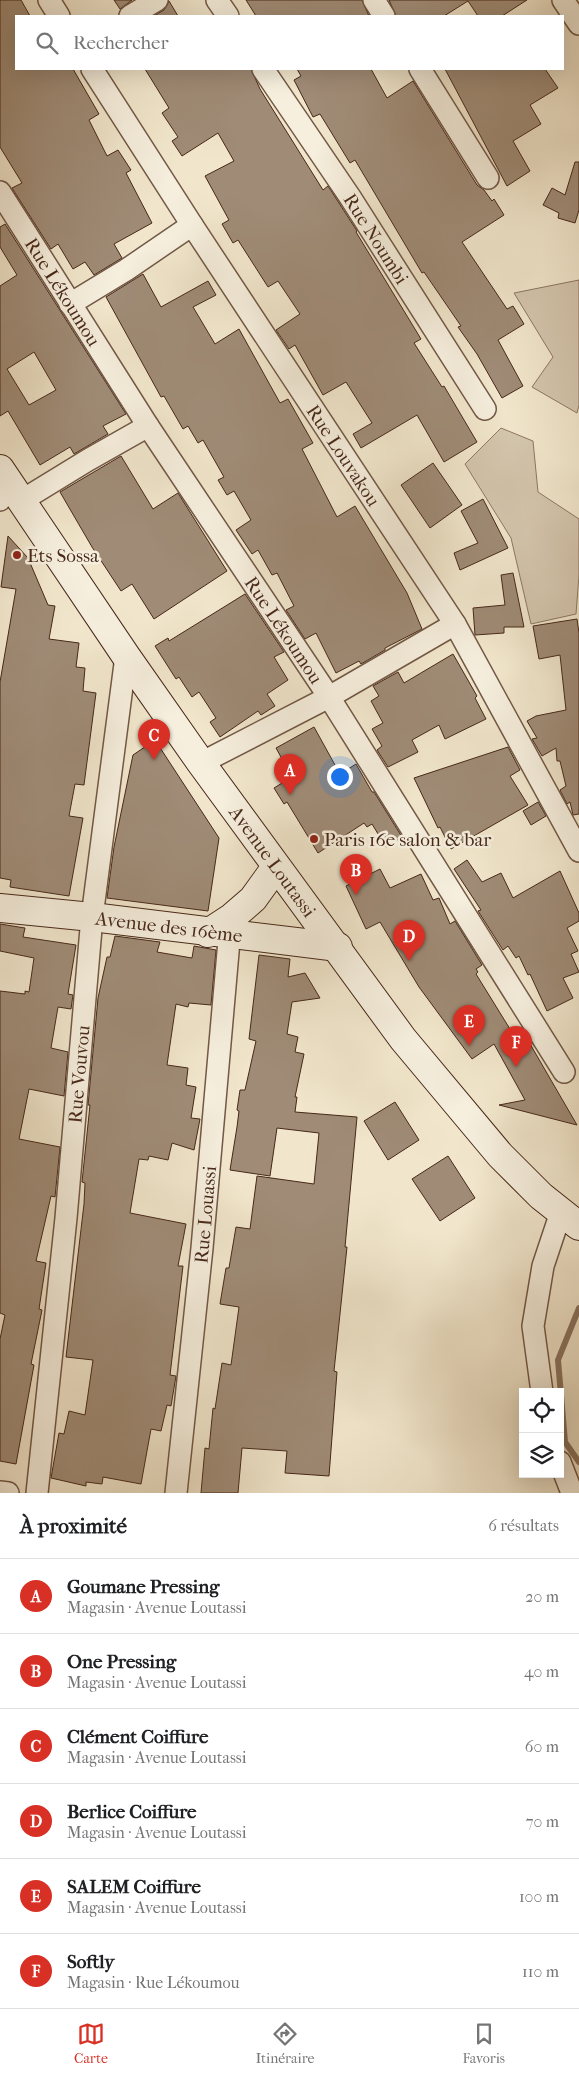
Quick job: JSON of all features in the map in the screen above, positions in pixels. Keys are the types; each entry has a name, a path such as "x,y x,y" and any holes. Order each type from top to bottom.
{"main road":[{"name":"Avenue Loutassi","path":"1,471 11,500 126,656 276,867 338,947 404,1039 494,1148 530,1186 570,1219"},
{"path":"223,928 254,899 276,867"},
{"name":"Avenue des 16ème","path":"0,908 223,928 338,947"}],"street":[{"path":"48,0 58,15"},
{"path":"132,15 157,0"},
{"path":"217,0 227,15"},
{"path":"374,0 383,15"},
{"path":"563,0 579,24"},
{"name":"Rue Louvakou","path":"93,70 455,624 579,851"},
{"name":"Rue Noumbi","path":"264,70 350,197 485,410"},
{"path":"421,70 488,178"},
{"name":"Rue Lékoumou","path":"0,192 148,426 329,697 564,1072"},
{"path":"70,304 126,270 192,224"},
{"path":"11,500 148,426"},
{"path":"201,763 329,697 455,624"},
{"name":"Rue Vouvou","path":"37,1493 66,1218 92,917 126,656"},
{"name":"Rue Louassi","path":"176,1493 202,1248 223,928"},
{"path":"541,1388 533,1326 543,1266 570,1219"},
{"path":"564,1472 572,1493"},
{"path":"0,1492 8,1493"}],"shaded area":[{"path":"579,280 579,405 577,413 532,387 553,357 514,293"},
{"path":"501,428 533,441 538,492 579,519 579,575 576,614 531,624 511,538 465,464"}],"building":[{"path":"0,0 21,0 29,15 15,15 15,70 74,70 99,114 89,120 107,156 118,150 131,170 126,173 152,223 114,244 122,258 94,275 85,262 73,269 58,244 51,249 12,188 22,183 0,147"},
{"path":"114,0 132,0 120,9"},
{"path":"246,0 362,0 369,15 255,15"},
{"path":"389,0 527,0 504,15 477,15 468,1 446,15 396,15"},
{"path":"169,1 177,15 156,15 164,10"},
{"path":"146,70 251,70 260,89 323,190 328,186 357,231 421,339 414,343 442,387 444,386 477,442 444,462 417,415 361,448 353,434 372,423 346,382 323,395 295,345 289,349 276,330 300,314 278,281 268,287 238,240 233,243 222,224 229,220 205,176 234,161 218,133 182,156 172,141 178,137 162,113 169,108"},
{"path":"298,70 372,70 387,98 413,81 477,185 484,190 492,201 494,199 504,215 462,242 507,309 513,306 524,324 498,340 523,386 502,398 477,354 458,327 461,326 424,272 422,273 355,160 350,163 320,114 313,117 294,80 301,76"},
{"path":"446,70 546,70 558,88 530,105 541,124 513,141 530,171 507,186"},
{"path":"575,162 579,162 579,210 575,223 558,218 559,213 543,205 552,188 565,195"},
{"path":"5,224 126,414 103,426 108,434 74,454 70,447 40,465 8,411 0,416 0,286 17,275 0,247 0,227","holes":["34,352 56,390 29,405 7,369"]},
{"path":"143,274 161,307 208,281 216,295 193,307 215,344 239,329 280,403 288,399 313,443 302,449 337,517 355,506 407,593 422,629 385,648 385,650 361,664 359,661 336,673 316,633 305,639 286,610 294,606 277,573 272,575 258,550 252,554 236,530 251,520 234,491 227,495 218,480 224,477 203,440 198,443 188,426 183,429 164,396 161,397 106,297"},
{"path":"121,456 153,509 178,493 227,571 154,619 132,584 121,591 92,547 60,492"},
{"path":"433,463 462,505 430,528 401,485"},
{"path":"483,499 508,548 460,570 454,553 478,543 461,511"},
{"path":"8,536 28,558 48,605 55,606 49,639 79,643 76,667 85,668 83,691 96,693 84,785 75,784 69,816 83,818 69,896 10,887 11,880 0,878 0,682 16,589 1,587"},
{"path":"513,573 524,627 504,627 504,633 475,635 473,608 505,605 501,575"},
{"path":"245,594 284,652 274,657 288,680 267,694 275,706 261,715 258,711 220,737 210,722 216,718 199,692 192,697 179,677 176,679 155,646 168,638 169,641"},
{"path":"577,619 579,633 579,814 573,815 570,802 567,804 560,790 566,786 560,761 557,761 556,748 542,756 532,739 537,738 527,721 536,716 566,710 560,655 539,659 533,626"},
{"path":"453,654 477,696 475,698 486,719 445,739 439,725 412,740 418,752 388,767 377,750 382,746 372,729 383,723 371,701 379,696 373,686 398,672 404,683"},
{"path":"314,727 340,774 356,764 402,837 386,847 372,824 367,827 364,823 318,853 287,802 284,804 274,788 292,777 276,748"},
{"path":"155,740 219,838 208,911 107,898 114,847 133,755"},
{"path":"508,747 520,770 510,776 528,805 451,849 440,827 438,828 414,778"},
{"path":"538,802 546,816 531,825 523,811"},
{"path":"467,860 482,882 501,873 513,898 560,871 579,913 579,921 567,928 578,951 571,954 579,972 563,978 573,998 547,1011 530,974 528,975 519,956 516,958 508,946 503,950 478,911 481,910 454,869"},
{"path":"380,869 390,888 421,874 433,900 439,898 450,924 455,921 482,965 476,969 478,972 476,974 518,1042 526,1037 577,1125 499,1105 525,1100 494,1044 472,1059 419,987 380,922 366,929 346,886"},
{"path":"0,924 25,928 23,937 76,945 68,994 73,995 71,1009 58,1007 51,1048 68,1052 64,1096 29,1089 19,1139 60,1147 55,1197 51,1196 36,1261 46,1263 39,1309 42,1310 31,1364 34,1365 16,1464 0,1461 0,1339 5,1315 0,1313 0,991 25,994 25,991 29,992 34,958 0,951"},
{"path":"115,936 160,942 157,952 192,958 194,946 216,950 211,1005 189,1003 188,1007 176,1004 167,1065 188,1068 186,1085 196,1087 191,1118 200,1119 194,1150 172,1143 168,1160 149,1156 148,1160 139,1159 130,1213 186,1224 178,1266 183,1266 170,1375 176,1376 171,1406 167,1405 161,1431 151,1429 141,1484 103,1477 102,1484 86,1482 86,1486 51,1478 59,1433 64,1434 69,1411 85,1415 93,1360 66,1357 84,1204 85,1183 82,1182 98,998 107,957 110,957"},
{"path":"259,955 290,959 288,977 305,973 320,998 292,1002 287,1034 298,1037 295,1052 304,1054 295,1097 297,1097 295,1112 357,1117 345,1247 347,1247 334,1371 337,1372 329,1476 285,1473 287,1451 242,1448 238,1493 201,1493 205,1448 209,1449 213,1408 215,1409 222,1363 231,1365 239,1307 220,1304 236,1227 250,1229 257,1176 314,1184 319,1133 277,1128 270,1176 230,1170 239,1111 237,1110 240,1090 245,1090 256,1041 249,1039"},
{"path":"395,1102 419,1140 388,1160 364,1121"},
{"path":"448,1156 475,1198 440,1221 412,1179"}],"waterway":[{"path":"579,1308 558,1360 565,1442 579,1462"}],"place":[{"name":"Ets Sossa","path":"17,555"},
{"name":"Clément Coiffure","path":"154,760"},
{"name":"Goumane Pressing","path":"290,795"},
{"name":"Paris 16e salon & bar","path":"314,839"},
{"name":"One Pressing","path":"356,895"},
{"name":"Berlice Coiffure","path":"409,961"},
{"name":"SALEM Coiffure","path":"469,1046"},
{"name":"Softly","path":"516,1067"}]}
